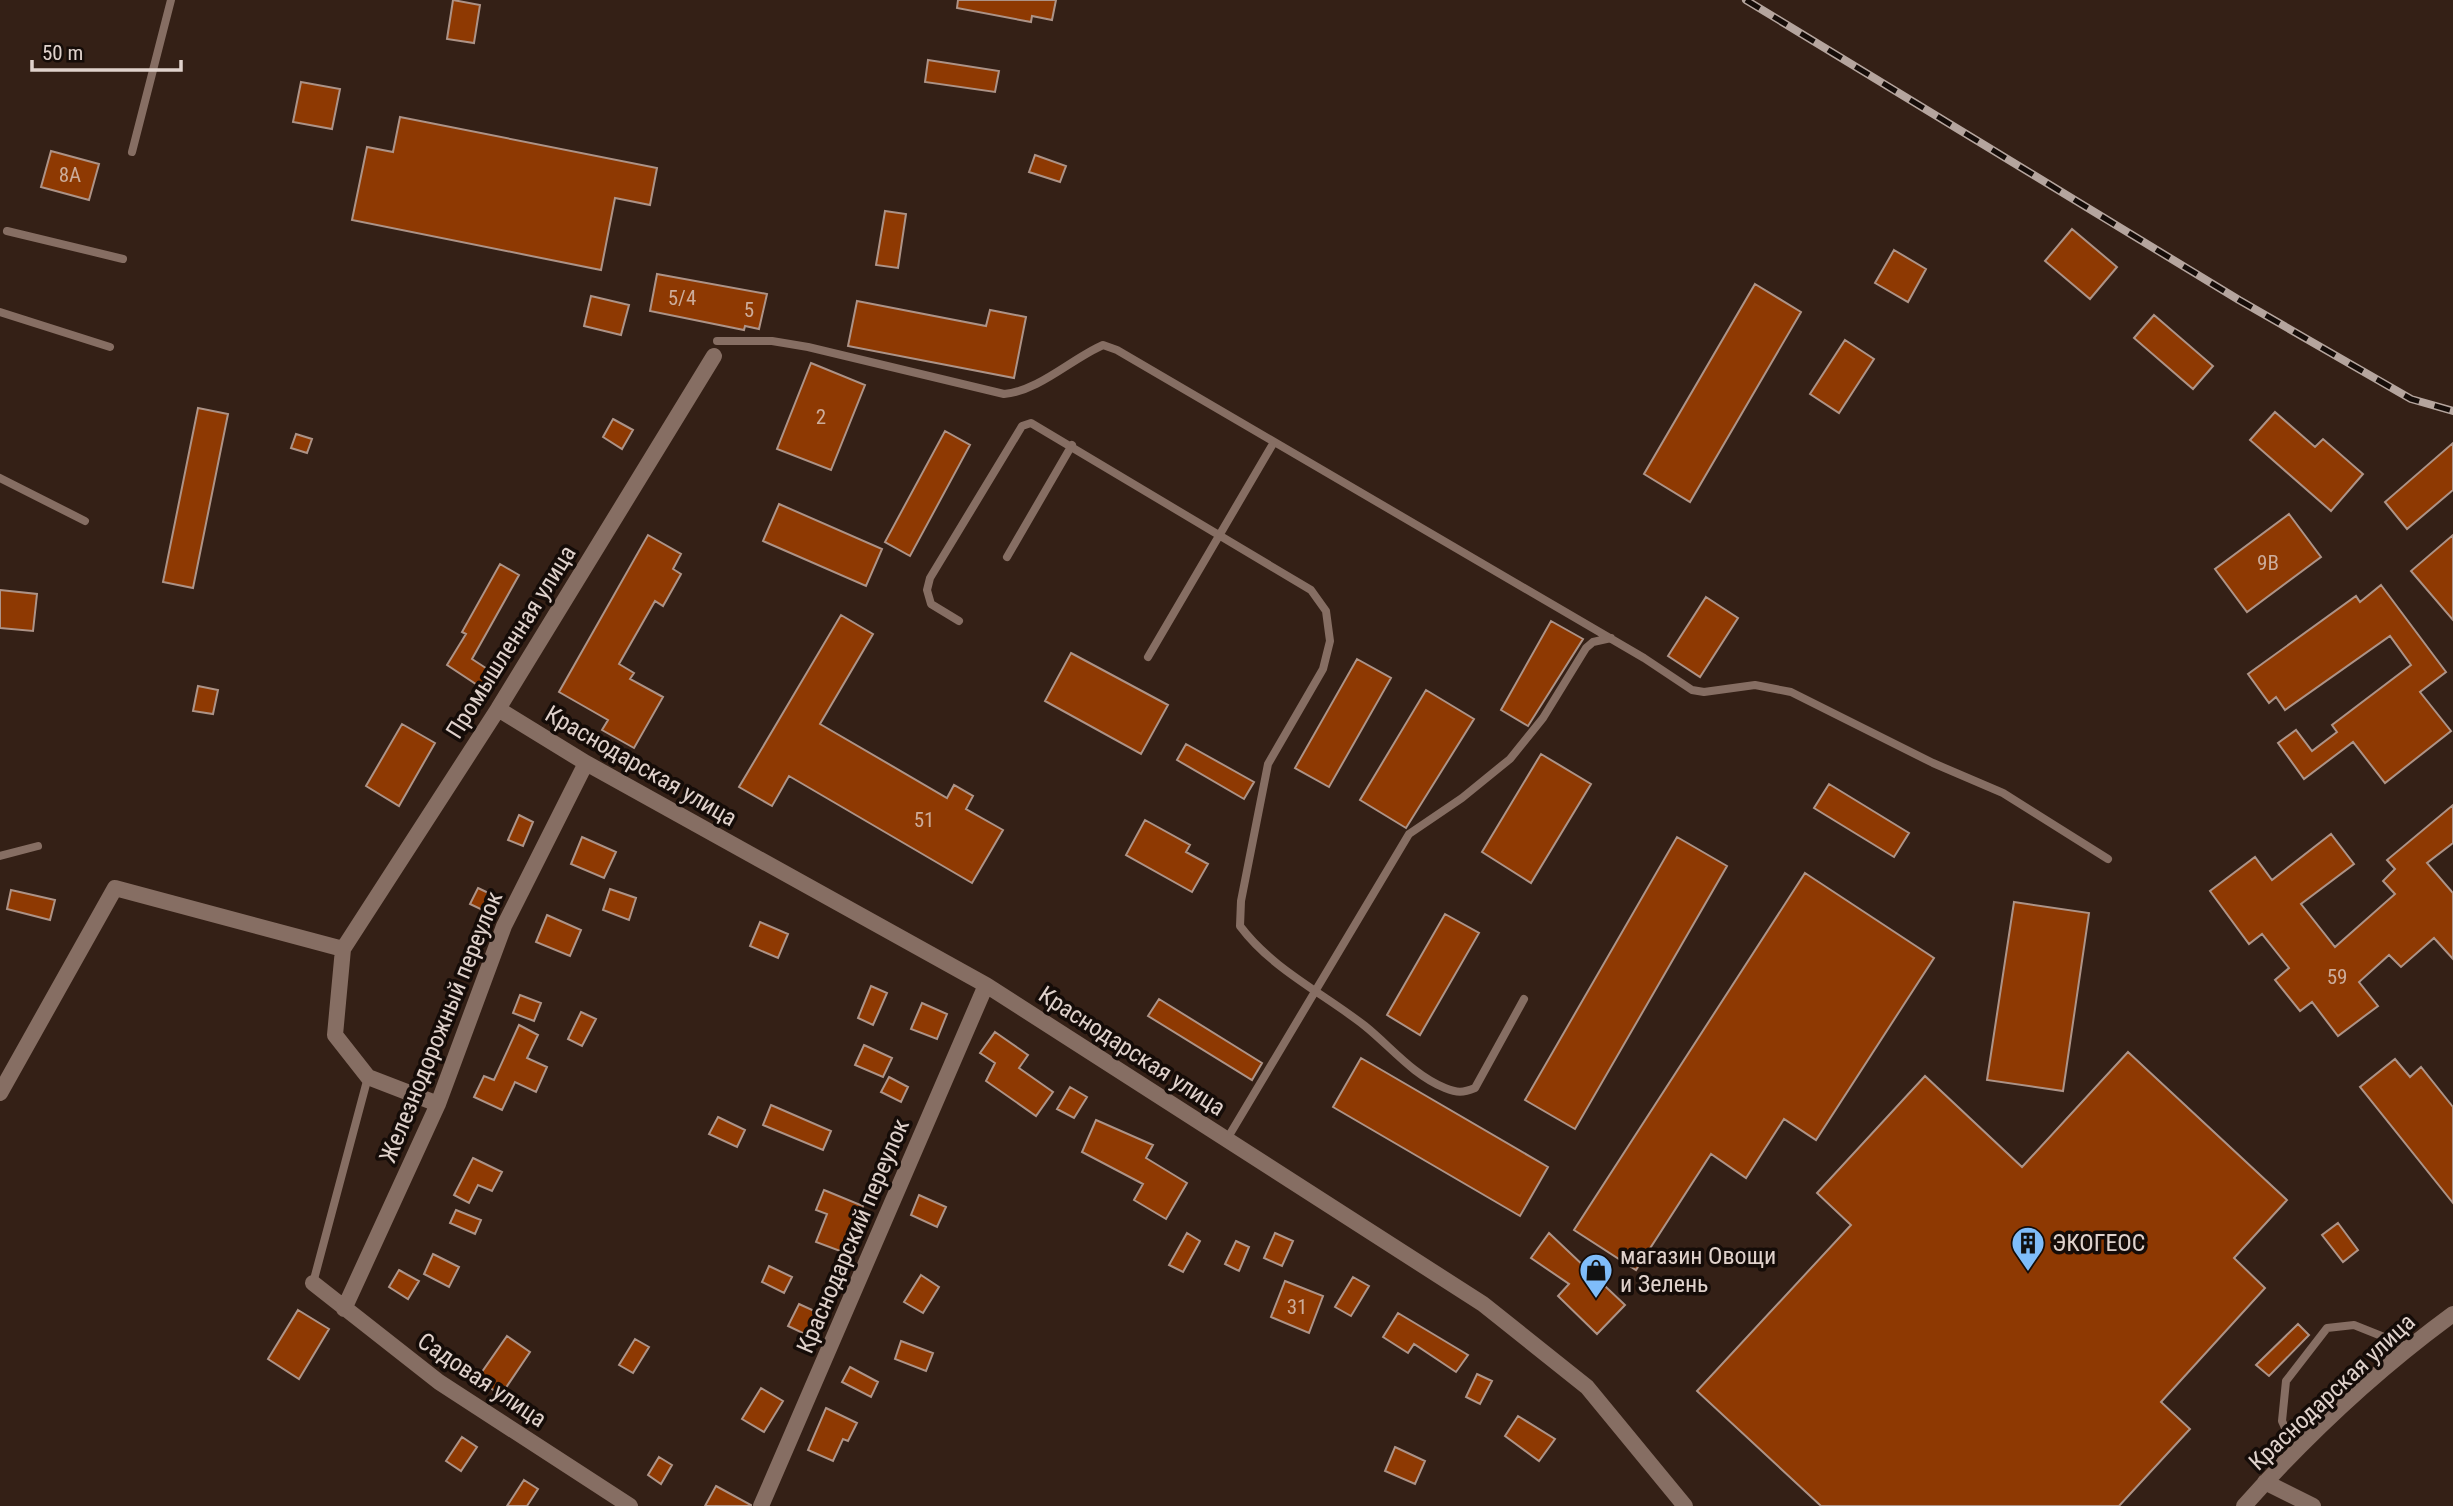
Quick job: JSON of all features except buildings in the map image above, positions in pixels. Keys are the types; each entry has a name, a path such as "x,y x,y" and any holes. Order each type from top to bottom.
{"street":[{"name":"Промышленная улица","path":"343,949 498,709 715,349"},
{"name":"Краснодарская улица","path":"498,709 586,763 986,985 1483,1304 1587,1387 1685,1506"},
{"name":"Железнодорожный переулок","path":"344,1309 438,1104 504,926 586,763"},
{"path":"0,1093 115,888 343,949 335,1035 368,1077 438,1104"},
{"name":"Краснодарский переулок","path":"761,1506 986,985"},
{"name":"Садовая улица","path":"313,1283 439,1382 630,1506"},
{"name":"Краснодарская улица","path":"2244,1506 2296,1452 2409,1347 2453,1314"},
{"path":"2265,1482 2313,1506"}],"lane":[{"path":"132,152 172,0"},
{"path":"7,230 122,259"},
{"path":"0,312 110,347"},
{"path":"715,349 772,341 1004,394 1029,387 1079,355 1103,345 1117,349 1611,639 1692,690 1704,692 1755,685 1791,692 1933,763 2003,793 2108,859"},
{"path":"960,621 931,604 927,590 930,578 1022,426 1031,423 1072,445 1311,590 1326,611 1330,640 1323,669 1268,764 1241,901 1240,926 1254,945 1366,1027 1391,1053 1443,1087 1461,1093 1475,1088 1524,999"},
{"path":"1148,657 1274,442"},
{"path":"1007,557 1072,445"},
{"path":"0,478 85,521"},
{"path":"1227,1139 1409,834 1462,798 1510,759 1543,719 1586,648 1593,642 1611,639"},
{"path":"0,856 38,846"},
{"path":"313,1283 368,1077"},
{"path":"2296,1452 2282,1421 2286,1381 2327,1328 2354,1325 2409,1347"}],"railway":[{"path":"1746,0 2239,300 2411,399 2453,411"}],"place":[{"name":"ЭКОГЕОС","path":"2028,1273"},
{"name":"магазин Овощи и Зелень","path":"1596,1300"}]}
